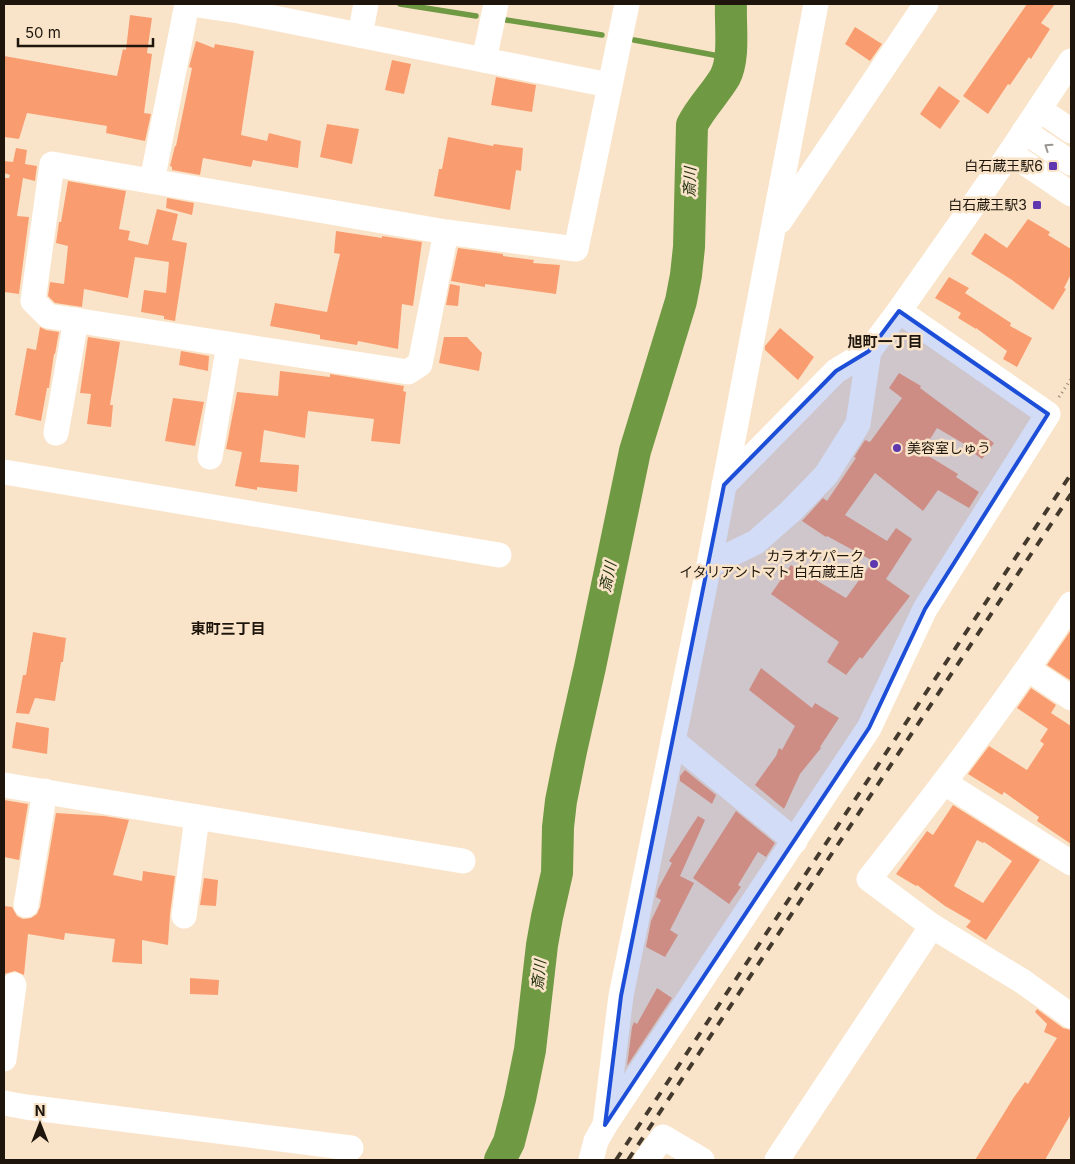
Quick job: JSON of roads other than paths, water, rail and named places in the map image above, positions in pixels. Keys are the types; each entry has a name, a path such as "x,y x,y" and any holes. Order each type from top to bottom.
{"street":[{"path":"152,181 188,4 239,8 360,35 609,85"},
{"path":"360,35 366,4"},
{"path":"484,60 496,4"},
{"path":"446,232 420,364 408,372 48,316 32,301 52,164 446,232 576,249 627,4"},
{"path":"605,1125 621,996 709,565 816,4"},
{"path":"774,230 926,4"},
{"path":"724,485 836,371 869,351 900,311 1071,64"},
{"path":"1039,109 1071,131"},
{"path":"1024,131 1071,163"},
{"path":"1010,153 1071,194"},
{"path":"591,1160 596,1141 605,1125 869,728 926,609 1048,414 900,311"},
{"path":"56,433 76,320"},
{"path":"210,457 229,344"},
{"path":"709,565 756,542 790,512 826,475 858,424 869,351"},
{"path":"4,472 499,555"},
{"path":"1071,604 1028,669 945,783 869,879 932,926 1022,981 1071,1016"},
{"path":"1028,669 1071,698"},
{"path":"673,741 795,841"},
{"path":"945,783 1071,863"},
{"path":"4,786 45,791 463,861"},
{"path":"26,905 45,791"},
{"path":"184,916 197,817"},
{"path":"777,1160 932,926"},
{"path":"4,1059 14,985"},
{"path":"4,1103 351,1148"},
{"path":"646,1160 663,1137 702,1160"}],"waterway":[{"path":"400,4 476,16"},
{"name":"斎川","path":"500,1160 509,1142 530,1050 542,945 557,873 558,827 561,801 571,751 635,451 681,301 686,275 689,247 692,125 725,77 728,69 731,51 731,4"},
{"path":"506,20 602,35"},
{"path":"634,40 731,57"}],"railway":[{"path":"616,1160 1071,474"},
{"path":"628,1160 1071,494"}],"place":[{"name":"白石蔵王駅6","path":"1053,166"},
{"name":"白石蔵王駅3","path":"1037,205"},
{"name":"美容室しゅう","path":"897,448"},
{"name":"カラオケパーク イタリアントマト 白石蔵王店","path":"874,564"}],"district":[{"name":"旭町一丁目","path":"885,342"},
{"name":"東町三丁目","path":"228,629"}]}
